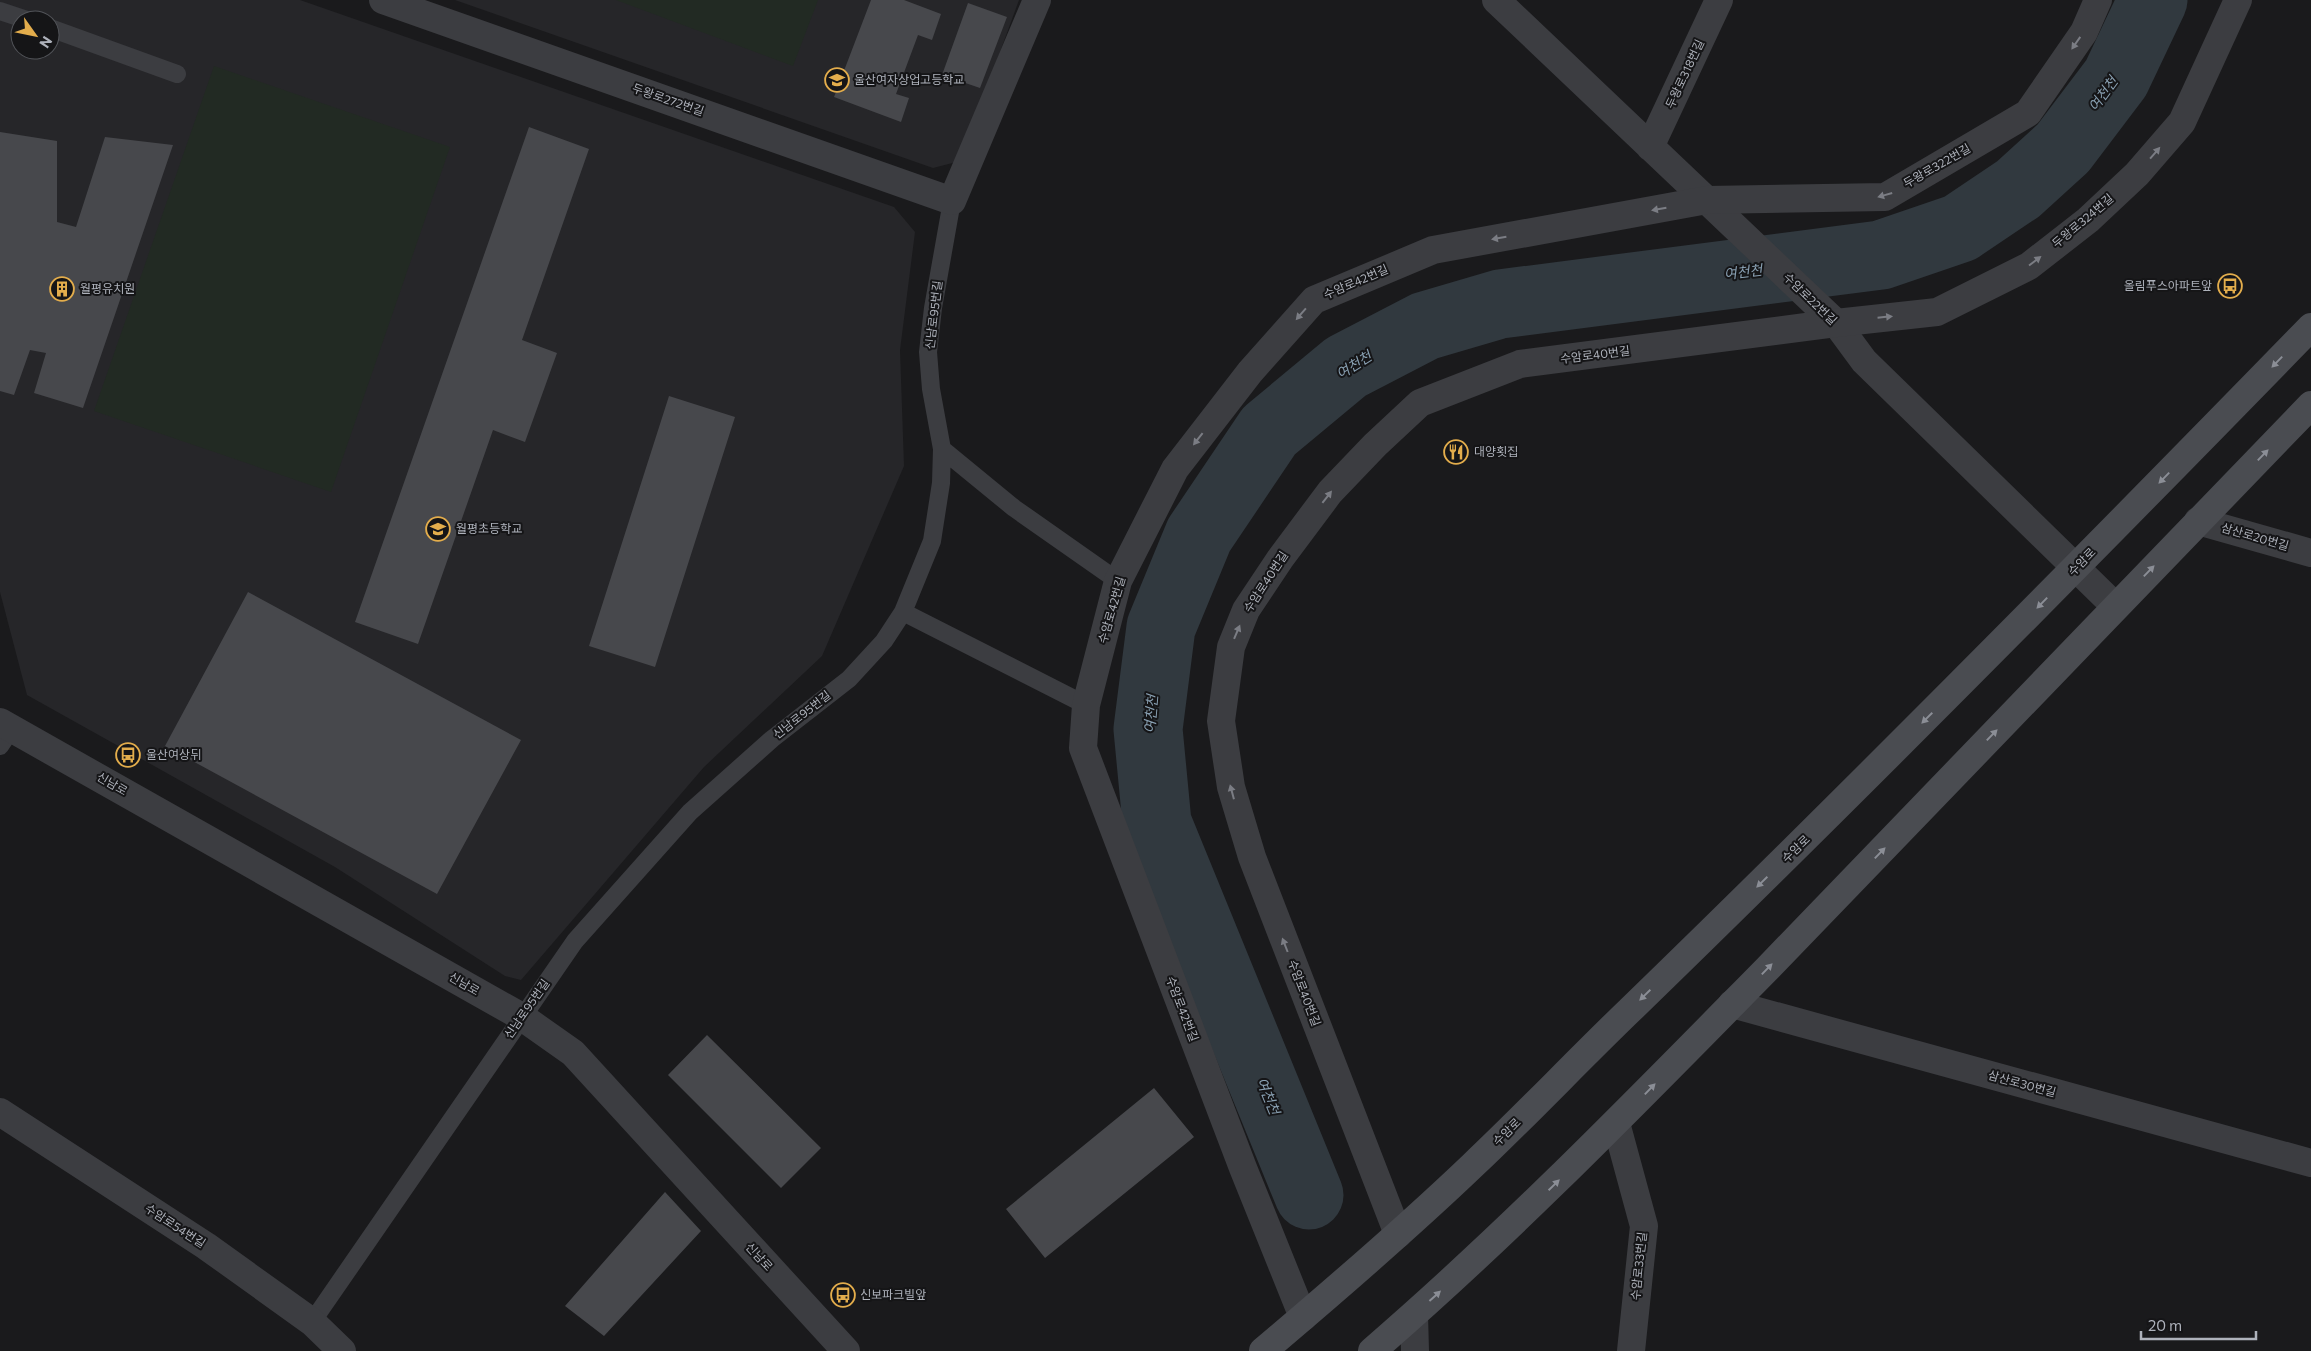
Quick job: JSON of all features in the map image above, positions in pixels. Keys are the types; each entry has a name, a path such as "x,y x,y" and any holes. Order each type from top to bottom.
{"main road":[{"name":"수암로","path":"1263,1351 1398,1234 1474,1164 1594,1044 1822,823 2076,568 2311,327"},
{"path":"1372,1351 1521,1217 1616,1123 2311,405"}],"street":[{"name":"두왕로272번길","path":"383,0 952,201"},
{"name":"신남로95번길","path":"952,201 1037,0"},
{"name":"수암로22번길","path":"1496,0 1836,323 1864,361 2116,606"},
{"name":"두왕로322번길","path":"1707,200 1885,197 2028,113 2084,32 2098,0"},
{"name":"두왕로324번길","path":"1836,323 1937,312 2029,266 2088,220 2137,174 2182,122 2238,0"},
{"name":"두왕로318번길","path":"1650,147 1716,1"},
{"name":"수암로42번길","path":"1303,1317 1223,1115 1083,748 1086,705 1118,581 1174,469 1250,372 1314,300 1433,250 1707,200"},
{"name":"수암로40번길","path":"1398,1234 1252,857 1231,787 1221,721 1231,647 1246,610 1330,492 1375,445 1420,403 1520,364 1836,323"},
{"name":"삼산로20번길","path":"2198,521 2311,553"},
{"name":"신남로","path":"4,732 522,1017 573,1053 846,1351"},
{"name":"삼산로30번길","path":"1732,1004 2311,1163"},
{"name":"수암로54번길","path":"0,1112 206,1246 312,1322 342,1351"},
{"name":"수암로33번길","path":"1616,1123 1644,1226 1630,1351"},
{"path":"1414,1315 1415,1351"}],"lane":[{"path":"60,32 177,74"},
{"name":"신남로95번길","path":"312,1322 575,941 690,812 772,739 849,679 884,641 903,612 932,541 941,482 942,448 931,389 928,352 933,308 952,201"},
{"path":"942,448 1014,508 1118,581"},
{"path":"903,612 1086,705"}],"shaded area":[{"name":"월평초등학교","path":"0,0 300,0 894,207 915,232 900,350 904,466 822,656 704,767 521,980 505,976 335,867 27,695 0,592"},
{"name":"울산여자상업고등학교","path":"455,0 1019,0 960,161 933,168"},
{"path":"616,0 818,0 793,66"},
{"path":"214,66 450,147 331,492 94,411"}],"building":[{"path":"871,0 904,0 941,14 932,40 918,35 896,94 909,98 901,122 834,97"},
{"path":"968,3 1007,17 980,88 942,75"},
{"path":"529,127 589,149 522,340 557,353 525,442 493,430 418,644 355,622"},
{"name":"월평유치원","path":"0,132 57,141 57,222 76,227 105,137 173,145 83,408 34,393 46,353 30,350 14,395 0,391"},
{"path":"669,396 735,417 655,667 589,646"},
{"path":"248,592 521,740 437,894 165,746"},
{"path":"707,1035 821,1148 781,1188 668,1075"},
{"path":"1154,1088 1194,1137 1045,1258 1006,1209"},
{"path":"665,1192 701,1231 604,1336 565,1306"}],"waterway":[{"name":"여천천","path":"1309,1195 1157,823 1148,729 1161,627 1199,535 1269,431 1346,367 1425,326 1500,304 1881,255 1960,228 2018,189 2063,148 2116,78 2153,0"}],"place":[{"name":"울산여자상업고등학교","path":"837,80"},
{"name":"올림푸스아파트앞","path":"2230,286"},
{"name":"월평유치원","path":"62,289"},
{"name":"대양횟집","path":"1456,452"},
{"name":"월평초등학교","path":"438,529"},
{"name":"울산여상뒤","path":"128,755"},
{"name":"신보파크빌앞","path":"843,1295"}]}
